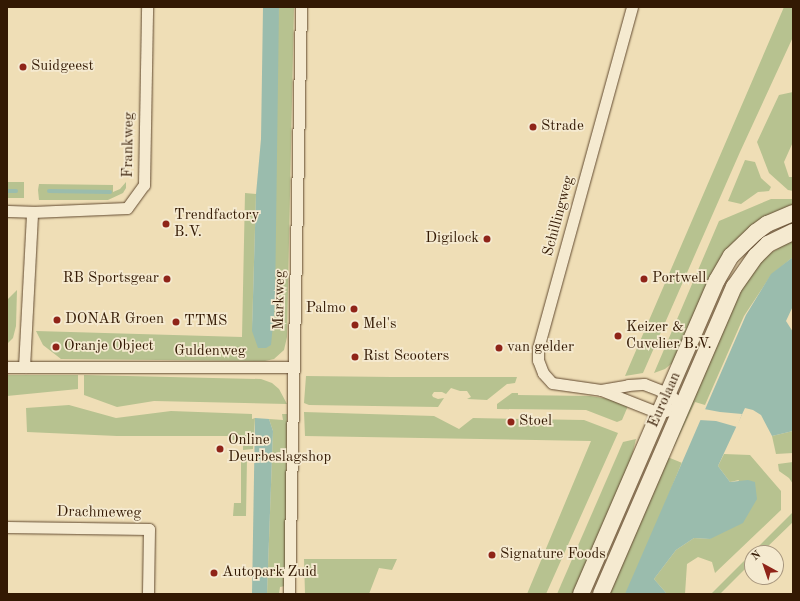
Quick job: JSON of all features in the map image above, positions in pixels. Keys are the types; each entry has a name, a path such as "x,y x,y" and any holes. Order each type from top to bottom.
{"main road":[{"name":"Eurolaan","path":"581,594 717,280 727,262 756,232 767,224 793,213"},
{"name":"Eurolaan","path":"601,594 734,287 745,268 768,244 793,232"}],"street":[{"name":"Frankweg","path":"7,211 32,212 127,208 144,185 147,7"},
{"name":"Markweg","path":"289,594 301,7"},
{"name":"Schillingweg","path":"632,7 538,348 538,360 543,374 552,383 601,390 659,413"},
{"path":"24,367 32,212"},
{"name":"Guldenweg","path":"7,367 294,367"},
{"name":"Schillingweg","path":"601,390 628,385 644,384 668,393 682,406"},
{"path":"659,413 682,406"},
{"name":"Drachmeweg","path":"7,527 149,529 148,594"}],"green space":[{"path":"279,7 294,7 287,337 284,350 274,359 265,361 61,359 43,345 36,331 242,337 245,193 256,194 252,331"},
{"path":"784,7 793,7 793,37 740,152 643,373 625,376"},
{"path":"793,92 793,142 784,162 789,177 793,177 793,191 788,190 769,173 757,142 779,95"},
{"path":"745,160 755,162 761,178 771,187 769,191 758,192 741,204 728,201"},
{"path":"7,182 24,182 24,198 7,198"},
{"path":"126,182 126,188 123,193 108,200 39,200 39,184 113,185 113,192 120,189"},
{"path":"771,199 793,199 793,208 761,220 676,360 665,369 654,373 719,221"},
{"path":"793,239 793,257 771,275 744,316 705,405 695,402 674,447 669,446 744,280 766,256"},
{"path":"17,290 16,326 13,338 7,344 7,300"},
{"path":"7,375 78,375 78,389 7,396"},
{"path":"84,375 261,379 272,383 279,389 287,404 154,401 117,407 84,395"},
{"path":"306,376 517,377 515,383 507,384 487,400 467,399 471,397 467,391 460,391 451,388 446,394 442,392 434,392 432,395 433,397 438,399 444,398 438,407 309,405 304,403"},
{"path":"512,393 518,393 518,395 590,396 616,400 628,406 622,420 617,422 586,410 497,409 497,404"},
{"path":"69,405 116,418 171,411 252,414 252,419 255,418 253,449 243,450 243,440 231,440 230,436 117,436 27,432 26,408"},
{"path":"304,412 434,416 459,429 473,418 584,420 618,433 546,594 527,594 591,441 305,436"},
{"path":"282,414 287,414 285,586 280,587 279,594 267,594 273,431 269,419 283,420"},
{"path":"793,431 793,453 776,454 772,436"},
{"path":"636,439 630,464 576,594 557,594 623,442"},
{"path":"724,454 750,455 781,491 781,510 715,573 712,562 698,557 687,564 685,594 667,594 654,579 676,550 694,538 710,539 739,480 730,482 718,466"},
{"path":"665,456 682,463 629,594 609,594"},
{"path":"241,459 247,459 246,516 233,516 234,503 241,503"},
{"path":"793,462 793,484 789,478 779,471 778,464"},
{"path":"793,512 793,522 769,545 760,545"},
{"path":"304,559 397,559 392,570 379,568 369,594 305,594"},
{"path":"744,561 744,570 720,594 711,594"}],"shaded area":[{"path":"263,7 279,7 275,304 271,345 266,348 258,348 252,331 256,194 261,139"},
{"path":"793,257 793,306 786,321 793,332 793,431 772,436 761,415 753,410 745,408 718,466 730,482 748,480 755,482 757,499 743,523 710,539 694,538 676,550 654,579 667,594 625,594 746,315 771,274"},
{"path":"255,418 269,419 273,431 267,594 252,594"}],"pier":[{"path":"704,409 742,414 737,427 716,421 699,420"}],"waterway":[{"path":"7,191 16,191"},
{"path":"49,191 110,192"}],"place":[{"name":"Suidgeest","path":"23,67"},
{"name":"Strade","path":"533,127"},
{"name":"Trendfactory B.V.","path":"166,224"},
{"name":"Digilock","path":"487,239"},
{"name":"RB Sportsgear","path":"167,279"},
{"name":"Portwell","path":"644,279"},
{"name":"Palmo","path":"354,309"},
{"name":"DONAR Groen","path":"57,320"},
{"name":"TTMS","path":"176,322"},
{"name":"Mel's","path":"355,325"},
{"name":"Keizer & Cuvelier B.V.","path":"618,336"},
{"name":"Oranje Object","path":"56,347"},
{"name":"van gelder","path":"499,348"},
{"name":"Rist Scooters","path":"355,357"},
{"name":"Stoel","path":"511,422"},
{"name":"Online Deurbeslagshop","path":"220,449"},
{"name":"Signature Foods","path":"492,555"},
{"name":"Autopark Zuid","path":"214,573"}]}
